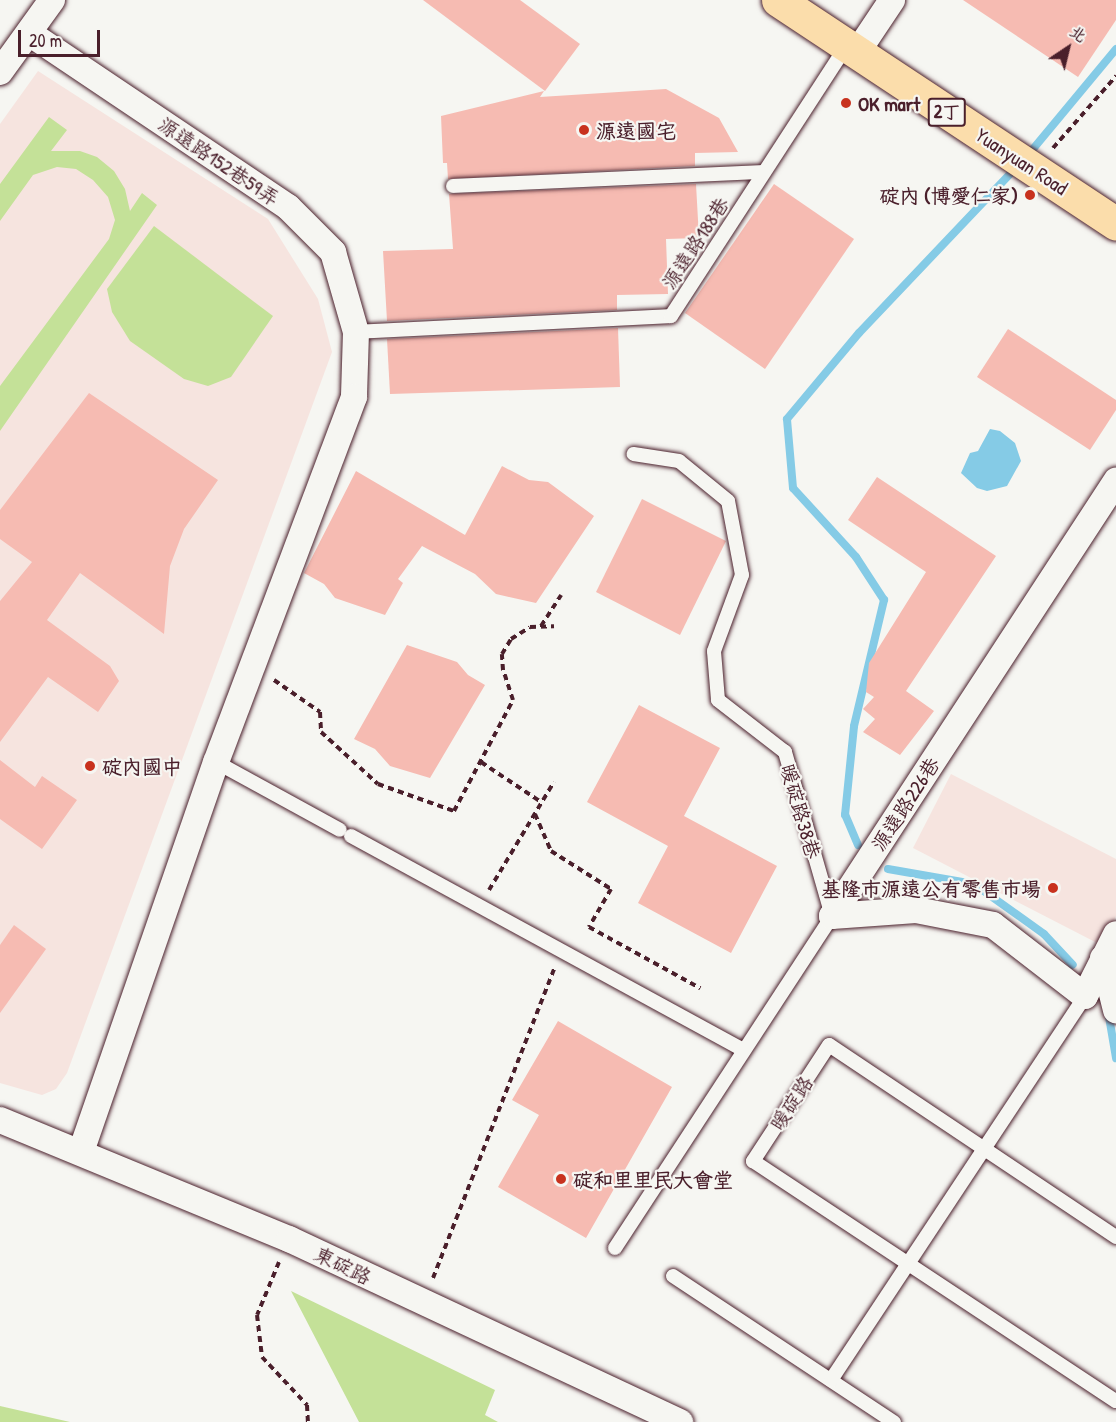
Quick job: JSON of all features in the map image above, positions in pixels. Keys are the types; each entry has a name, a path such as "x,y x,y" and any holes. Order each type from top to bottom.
{"main road":[{"name":"Yuanyuan Road","path":"778,0 1116,224"}],"street":[{"path":"0,72 52,0"},
{"path":"851,50 892,0"},
{"name":"源遠路152巷59弄","path":"29,33 288,207 333,252 356,332 354,397 216,762 81,1151"},
{"name":"源遠路226巷","path":"832,916 1116,481"},
{"path":"832,916 916,910 993,925 1085,996 1116,934"},
{"path":"1103,958 1116,1010"},
{"name":"東碇路","path":"0,1120 81,1151 288,1239 680,1422"}],"lane":[{"name":"源遠路188巷","path":"356,332 671,316 763,172 851,50"},
{"path":"453,186 763,172"},
{"name":"暖碇路38巷","path":"634,454 679,461 728,501 742,575 714,651 718,700 784,752 832,916"},
{"path":"216,762 744,1050"},
{"name":"源遠路226巷","path":"615,1248 832,916"},
{"path":"831,1380 1085,996"},
{"name":"暖碇路","path":"1116,1238 829,1045 753,1161 1116,1401"},
{"path":"673,1276 894,1422"}],"path":[{"path":"1035,169 1116,76"},
{"path":"541,626 561,595"},
{"path":"273,679 320,712 321,732 378,784 454,811 513,700 505,677 502,654 511,639 530,627 554,626"},
{"path":"481,762 541,802"},
{"path":"480,906 554,782"},
{"path":"535,814 551,851 610,889 589,927 700,988"},
{"path":"423,1304 561,950"},
{"path":"288,1239 257,1315 262,1357 307,1405 308,1422"}],"shaded area":[{"name":"碇內國中","path":"38,71 268,219 318,299 332,352 67,1073 56,1089 42,1095 0,1083 0,124"},
{"name":"基隆市源遠公有零售市場","path":"951,774 1116,859 1116,916 1101,945 913,848"}],"green space":[{"path":"49,117 67,130 51,151 80,151 97,157 114,171 125,189 130,211 142,193 157,205 0,431 0,386 109,239 115,220 108,197 93,180 76,169 57,167 33,175 0,221 0,184"},
{"path":"154,226 273,316 231,377 208,386 184,379 130,341 112,312 107,289"},
{"path":"291,1291 495,1390 485,1415 498,1422 359,1422"},
{"path":"0,1406 70,1422 0,1422"}],"water":[{"path":"990,429 1000,431 1015,443 1021,461 1007,486 987,491 977,488 961,473 970,453 978,451"}],"building":[{"path":"423,0 520,0 580,44 545,91"},
{"path":"963,0 1116,0 1116,20 1078,77"},
{"name":"源遠國宅","path":"666,89 719,118 738,152 695,153 695,166 448,179 447,163 443,163 441,116 544,91 540,97"},
{"path":"696,184 699,238 666,239 668,294 617,295 617,310 387,321 383,251 453,249 449,194"},
{"path":"774,184 854,239 765,369 685,313"},
{"path":"618,328 620,387 390,394 387,339"},
{"path":"1008,329 1116,400 1116,410 1090,450 977,377"},
{"path":"89,393 218,480 184,529 170,566 164,634 80,573 47,620 110,666 119,681 98,712 48,677 0,742 0,601 32,562 0,539 0,510"},
{"path":"502,466 529,480 548,482 594,516 536,603 496,594 475,574 422,546 398,579 403,583 385,615 335,598 324,584 304,573 356,471 465,535"},
{"path":"877,477 996,556 906,691 934,711 900,755 863,732 875,719 863,709 874,697 866,692 869,663 926,572 848,520"},
{"path":"642,499 726,541 680,635 596,592"},
{"path":"407,645 457,662 468,675 485,685 430,778 390,766 375,749 354,739"},
{"path":"639,705 720,748 684,816 777,866 731,953 638,903 668,846 587,802"},
{"path":"0,760 35,787 42,776 77,800 42,849 0,819"},
{"path":"14,925 46,949 0,1013 0,945"},
{"path":"558,1021 672,1087 586,1238 498,1187 539,1115 512,1100"}],"waterway":[{"path":"1033,149 1116,49"},
{"path":"858,845 845,815 854,726 884,600 856,557 793,488 787,419 859,333 1011,173"},
{"path":"888,869 974,884 1044,934 1073,965"},
{"path":"1108,1011 1116,1058"}],"place":[{"name":"OK mart","path":"846,103"},
{"name":"源遠國宅","path":"584,130"},
{"name":"碇內 (博愛仁家)","path":"1030,195"},
{"name":"碇內國中","path":"90,766"},
{"name":"基隆市源遠公有零售市場","path":"1053,888"},
{"name":"碇和里里民大會堂","path":"561,1179"}]}
